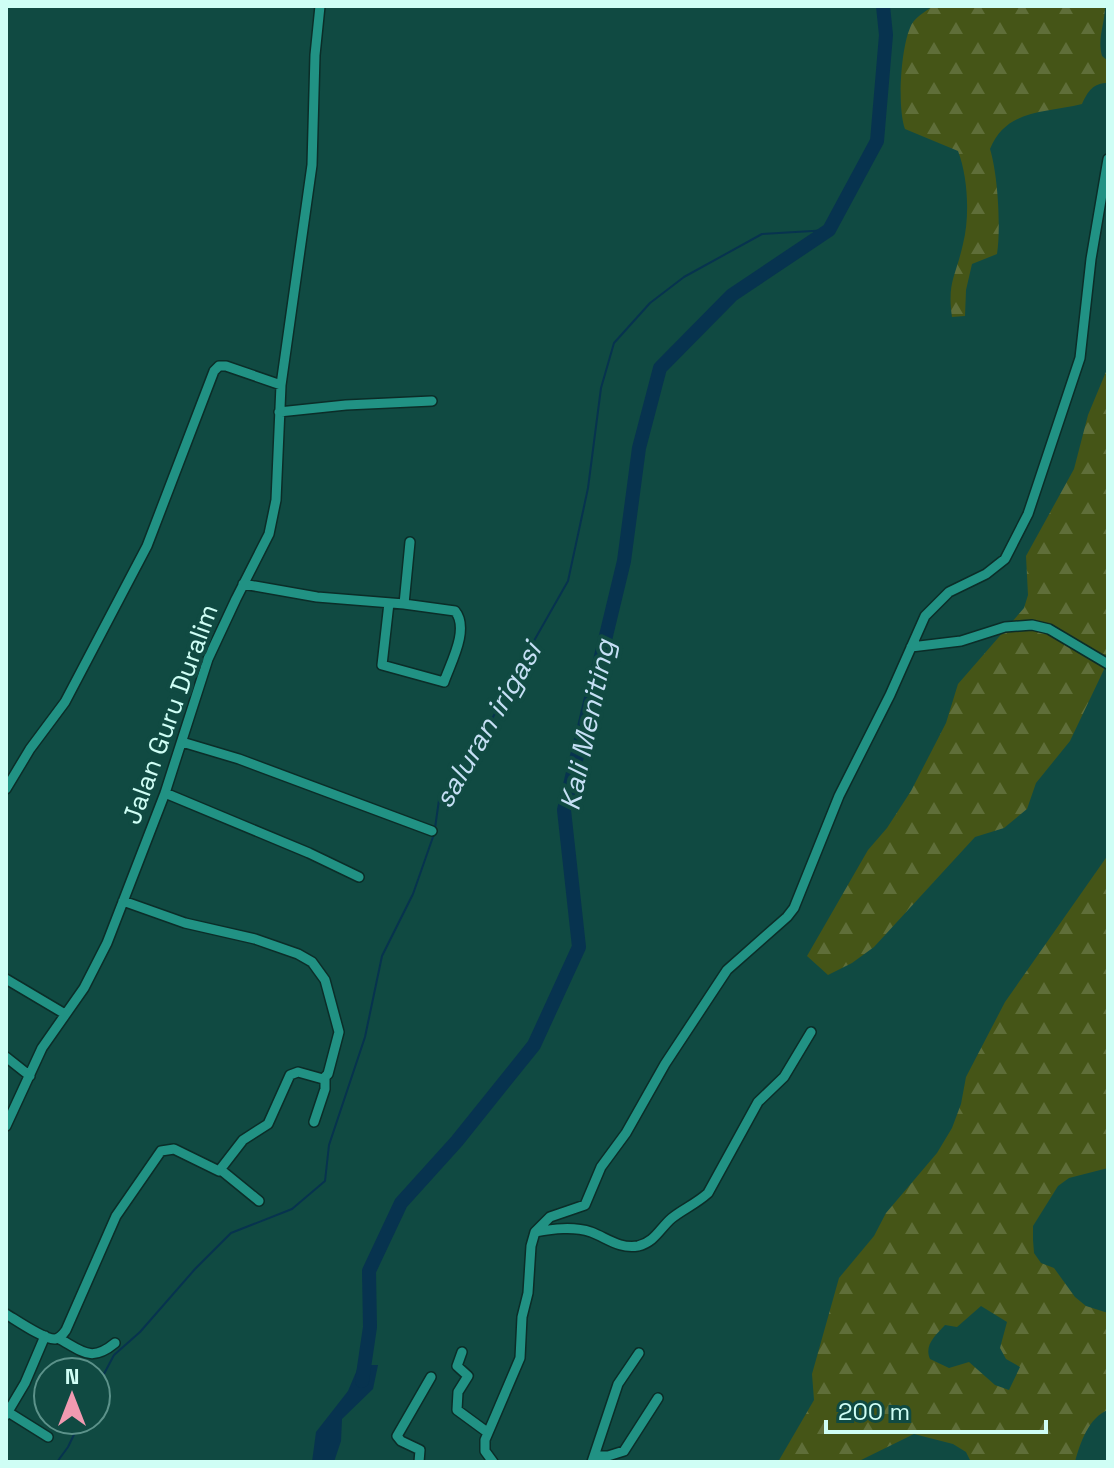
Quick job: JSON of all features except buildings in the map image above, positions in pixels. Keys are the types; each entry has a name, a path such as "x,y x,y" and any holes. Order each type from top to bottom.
{"street":[{"name":"Jalan Guru Duralim","path":"6,1126 42,1048 89,978 107,943 165,793 208,659 243,584 265,546 276,500 281,385 312,165 315,55 320,6"},
{"path":"490,1460 485,1451 487,1432 520,1358 522,1317 535,1232 550,1217 585,1205 601,1167 626,1133 665,1064 727,970 794,908 839,796 890,695 925,616 938,600 986,574 1005,559 1028,514 1080,358 1091,259 1108,159"},
{"path":"6,789 30,749 65,702 147,546 214,371 219,366 226,366 281,385"},
{"path":"279,412 432,401"},
{"path":"404,604 410,542"},
{"path":"243,584 301,595 404,604 454,611 459,614 456,657 444,682 381,665 389,603"},
{"path":"911,647 961,641 1005,627 1032,625 1049,629 1108,664"},
{"path":"182,742 239,759 432,831"},
{"path":"165,793 359,877"},
{"path":"123,901 175,920 255,939 312,962 325,980 339,1032 314,1122"},
{"path":"6,979 65,1014"},
{"path":"535,1232 581,1229 625,1246 639,1246 651,1240 671,1219 708,1193 758,1102 784,1077 811,1032"},
{"path":"6,1057 30,1076"},
{"path":"221,1170 243,1140 268,1124 290,1075 298,1072 325,1078"},
{"path":"58,1338 66,1330 116,1216 161,1151 172,1148 213,1170 221,1170 259,1201"},
{"path":"6,1314 45,1336 58,1338 92,1355 105,1352 115,1343"},
{"path":"45,1336 25,1383 7,1413 48,1437"},
{"path":"462,1352 457,1366 468,1376 458,1392 457,1410 487,1432"},
{"path":"639,1353 618,1384 594,1459 624,1451 658,1398"},
{"path":"419,1462 420,1450 397,1436 431,1377"}],"green space":[{"path":"933,6 1105,6 1100,43 1102,56 1108,61 1108,83 1098,84 1086,95 1082,104 1016,120 997,136 990,149 998,202 997,254 972,264 966,290 965,316 952,317 951,305 951,287 967,222 966,185 958,151 905,129 901,107 901,78 907,37 914,21"},
{"path":"1108,367 1108,661 1070,741 1036,783 1027,809 1004,828 975,837 874,947 828,975 807,956 868,850 911,791 946,723 958,684 1024,608 1028,595 1026,556 1074,469 1088,415"},
{"path":"1108,855 1108,1168 1069,1178 1058,1186 1033,1226 1033,1240 1034,1253 1041,1263 1054,1268 1075,1297 1086,1306 1108,1313 1108,1410 1091,1425 1075,1462 971,1462 966,1452 953,1444 914,1434 857,1462 778,1462 814,1400 812,1374 839,1278 874,1236 886,1213 937,1153 952,1128 966,1077 1005,1002","holes":["981,1306 1007,1322 1000,1348 1006,1359 1020,1367 1009,1390 995,1385 969,1362 949,1368 930,1359 929,1345 945,1325 957,1327"]}],"water":[{"path":"359,1365 378,1365 373,1389 342,1419 341,1441 334,1462 312,1462 316,1432 348,1391"}],"waterway":[{"name":"Kali Meniting","path":"362,1381 370,1327 369,1271 401,1203 457,1141 534,1045 579,947 564,810 624,561 639,448 660,368 732,295 829,230 877,141 886,35 883,6"},
{"name":"saluran irigasi","path":"435,828 439,800 491,721 568,581 588,488 601,388 614,343 650,303 684,277 762,234 829,230"},
{"name":"saluran irigasi","path":"112,1359 231,1233 292,1209 325,1181 329,1145 365,1037 382,956 413,894 434,834"},
{"name":"saluran irigasi","path":"57,1462 73,1436"}]}
